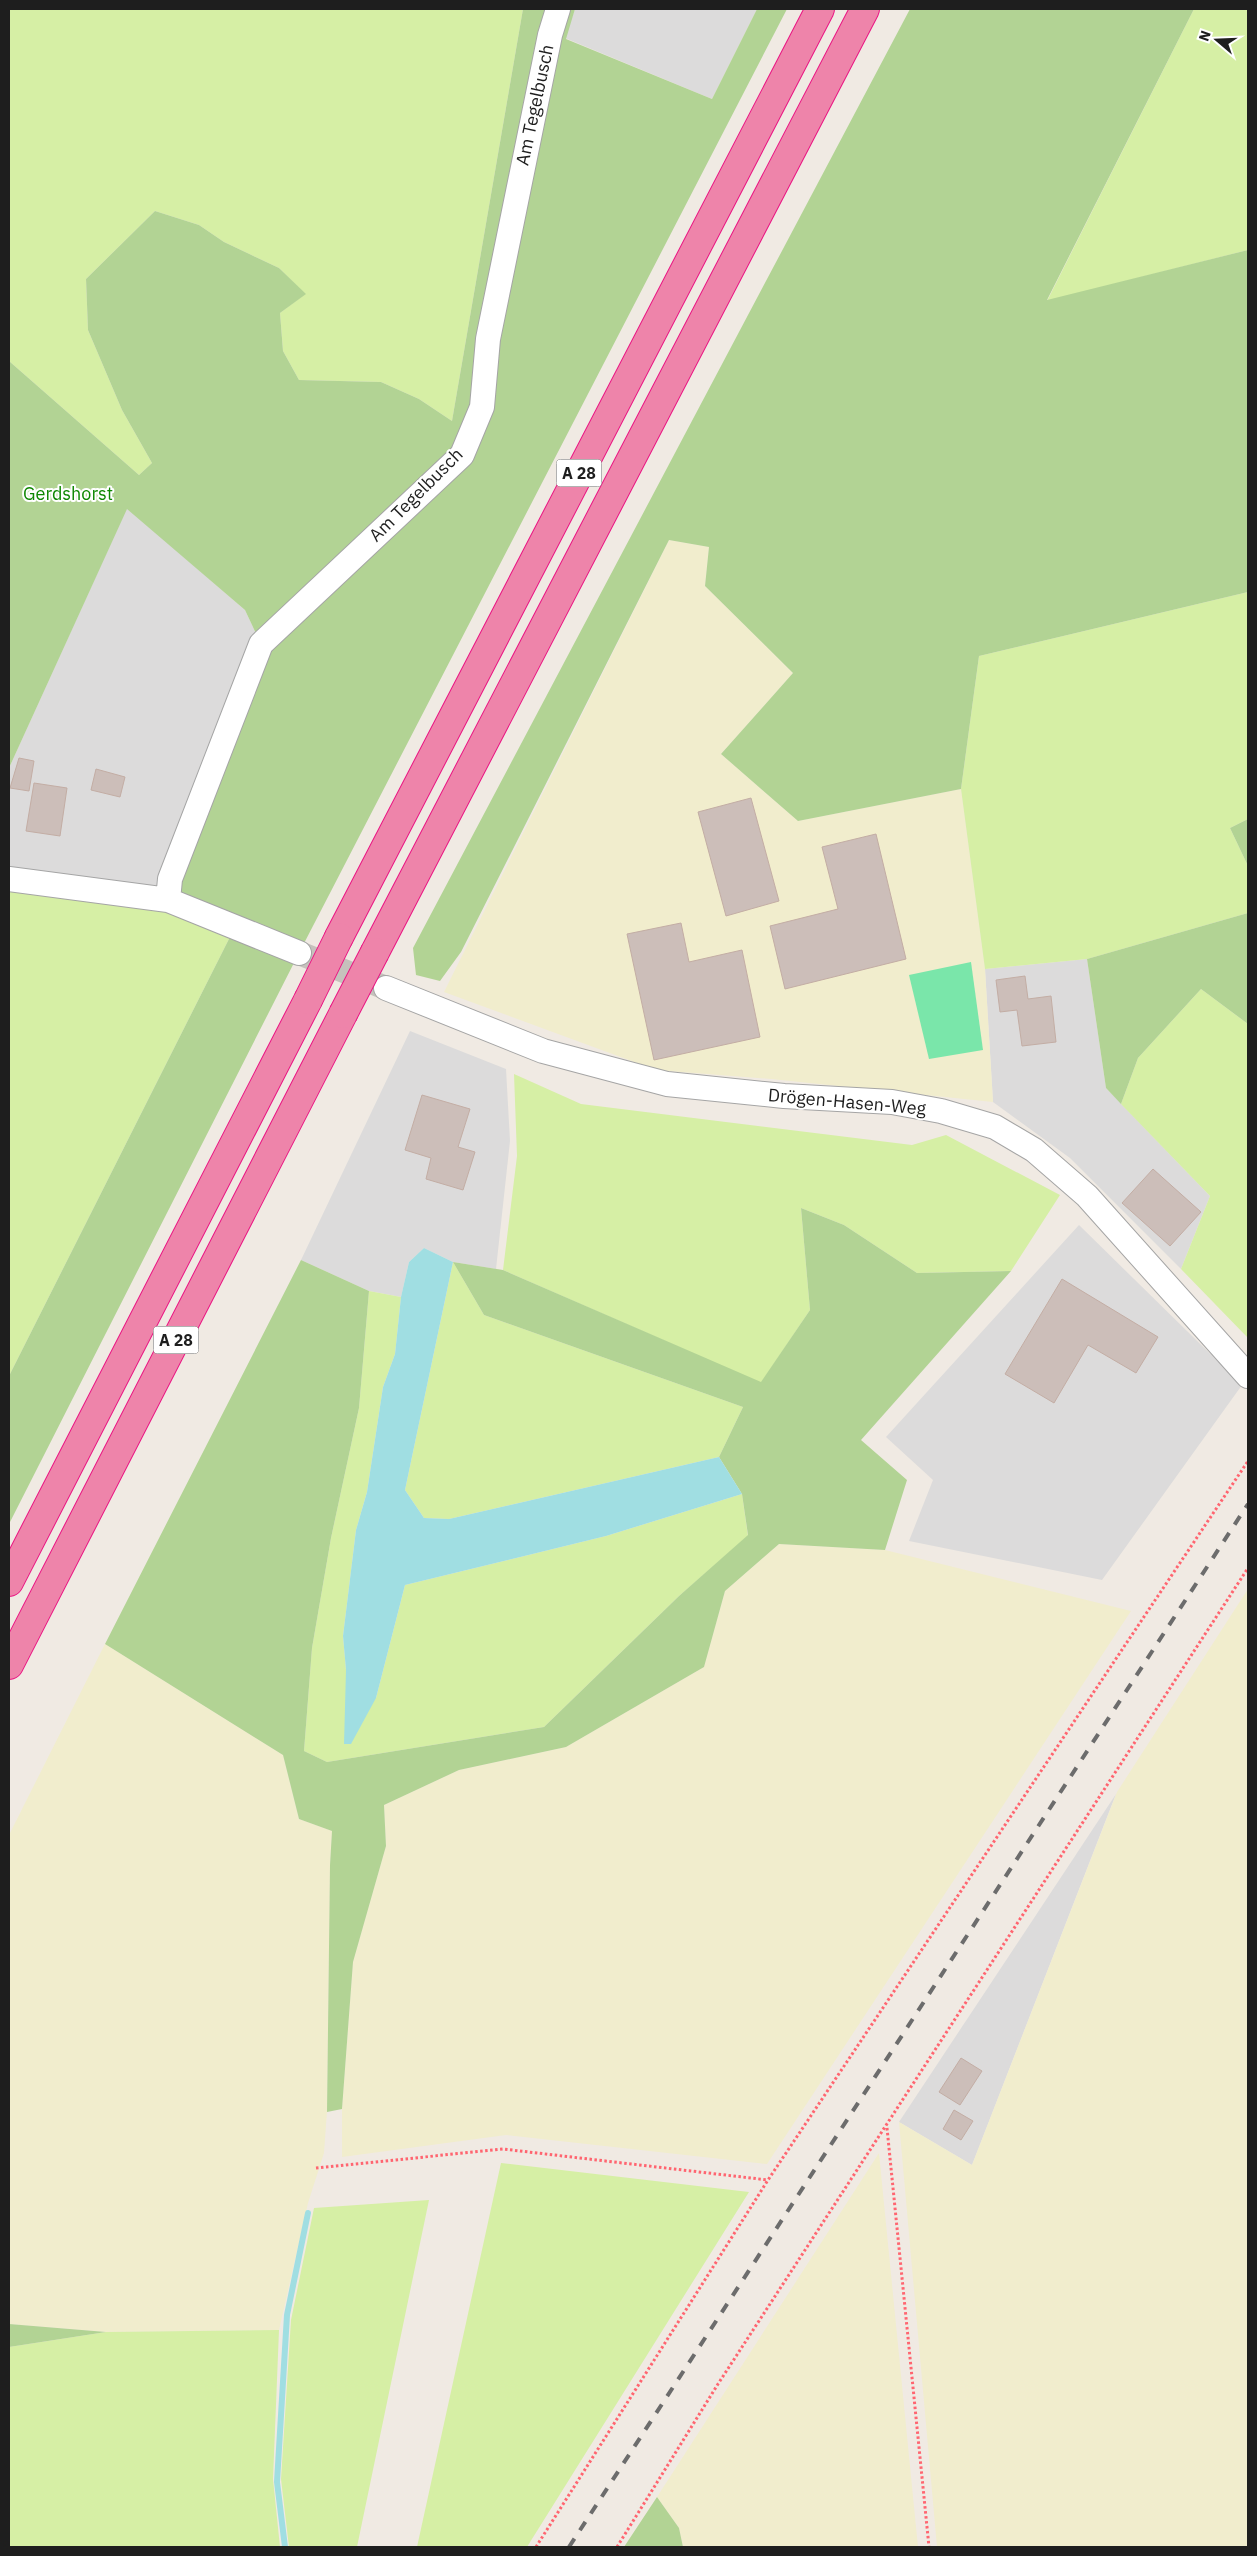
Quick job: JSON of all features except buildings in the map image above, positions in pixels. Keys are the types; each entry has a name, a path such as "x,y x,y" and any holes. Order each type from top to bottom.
{"highway":[{"name":"A 28","path":"9,1582 308,1000 338,937 820,9"},
{"name":"A 28","path":"9,1665 375,952 864,9"}],"street":[{"name":"Am Tegelbusch","path":"168,900 170,879 261,644 462,454 482,407 488,339 550,35 558,9"},
{"path":"9,879 168,900 300,953"},
{"name":"Drögen-Hasen-Weg","path":"386,988 543,1052 667,1084 784,1096 892,1102 941,1111 995,1127 1034,1150 1087,1196 1248,1376"}],"path":[{"path":"536,2547 768,2180 1248,1461"},
{"path":"617,2547 683,2440 1248,1568"},
{"path":"887,2127 929,2547"},
{"path":"316,2168 503,2149 768,2180"}],"shaded area":[{"path":"575,9 757,9 712,99 565,38"},
{"path":"127,508 245,610 261,644 168,900 9,879 9,768"},
{"path":"669,540 709,547 705,586 793,673 721,754 798,821 961,789 985,969 993,1102 771,1079 656,1070 444,992"},
{"path":"1087,959 1106,1088 1210,1196 1181,1269 1070,1158 993,1102 985,969"},
{"path":"410,1031 506,1069 510,1141 496,1269 453,1262 424,1248 409,1262 401,1297 369,1291 301,1260"},
{"path":"1079,1225 1242,1385 1102,1580 909,1541 933,1480 886,1437"},
{"path":"779,1544 885,1550 1131,1611 767,2164 506,2135 342,2157 342,2109 353,1962 386,1846 384,1805 459,1770 566,1747 704,1667 725,1591"},
{"path":"1248,1589 1248,2547 937,2547 899,2122 972,2165 1117,1792"},
{"path":"105,1644 283,1755 299,1819 332,1831 327,2111 324,2153 308,2203 279,2330 106,2332 9,2324 9,1835"},
{"path":"1116,1794 972,2165 899,2122"},
{"path":"879,2153 918,2547 683,2547 679,2528 657,2497"}],"green space":[{"path":"9,9 523,9 452,421 419,399 381,382 299,380 283,351 280,313 305,294 279,268 224,242 199,225 155,211 86,279 88,330 122,410 152,463 139,475 9,361"},
{"name":"Gerdshorst","path":"523,9 575,9 566,39 712,99 757,9 787,9 299,953 9,1524 9,1376 235,927 168,900 261,644 245,610 127,509 9,768 9,361 139,475 152,463 122,410 88,330 86,279 155,211 199,225 224,242 279,268 306,294 280,313 283,351 299,380 381,382 419,399 452,421"},
{"path":"910,9 1194,9 1047,300 1248,250 1248,592 979,656 961,789 798,821 721,754 793,673 705,586 709,547 669,540 461,952 440,981 416,975 413,948"},
{"path":"1194,9 1248,9 1248,250 1047,301"},
{"path":"1248,592 1248,819 1230,828 1248,866 1248,913 1087,959 985,969 961,789 979,656"},
{"path":"1248,819 1248,866 1230,828"},
{"path":"9,879 168,900 235,927 9,1376"},
{"path":"1248,913 1248,1024 1201,989 1138,1058 1121,1104 1106,1088 1087,959"},
{"path":"971,962 983,1050 929,1059 909,975"},
{"path":"1201,989 1248,1024 1248,1338 1181,1269 1210,1196 1121,1104 1138,1058"},
{"path":"514,1074 581,1104 912,1145 946,1135 1060,1195 1011,1271 917,1273 844,1225 801,1208 810,1310 761,1383 503,1270 517,1156"},
{"path":"801,1208 844,1225 917,1273 1011,1271 861,1440 907,1480 885,1550 779,1544 725,1591 704,1667 566,1747 459,1770 384,1805 386,1846 353,1962 342,2109 327,2112 332,1831 299,1819 283,1755 105,1644 301,1260 369,1291 359,1408 331,1538 312,1648 304,1751 327,1762 544,1727 679,1596 748,1535 742,1494 719,1457 743,1407 484,1315 453,1262 503,1270 761,1382 810,1310"},
{"path":"453,1262 484,1315 743,1407 719,1457 449,1519 424,1518 405,1490"},
{"path":"369,1291 401,1297 395,1354 383,1387 367,1492 356,1530 343,1636 346,1670 376,1698 405,1585 606,1536 742,1494 748,1536 679,1596 544,1727 327,1762 304,1751 312,1648 331,1538 359,1408"},
{"path":"501,2163 749,2192 527,2547 417,2547"},
{"path":"429,2200 357,2547 289,2547 281,2479 291,2320 314,2208"},
{"path":"9,2324 106,2332 9,2347"},
{"path":"279,2330 273,2479 280,2547 9,2547 9,2347 106,2332"},
{"path":"657,2497 679,2528 683,2547 624,2547"}],"water":[{"path":"424,1248 453,1262 405,1490 424,1518 449,1519 719,1457 742,1494 606,1536 405,1585 376,1698 351,1744 344,1744 346,1670 343,1636 356,1530 367,1492 383,1387 395,1354 401,1297 409,1262"}],"waterway":[{"path":"285,2547 277,2482 287,2315 308,2213"}],"tunnel":[{"path":"299,953 386,988"}],"railway":[{"path":"569,2547 1248,1504"}]}
